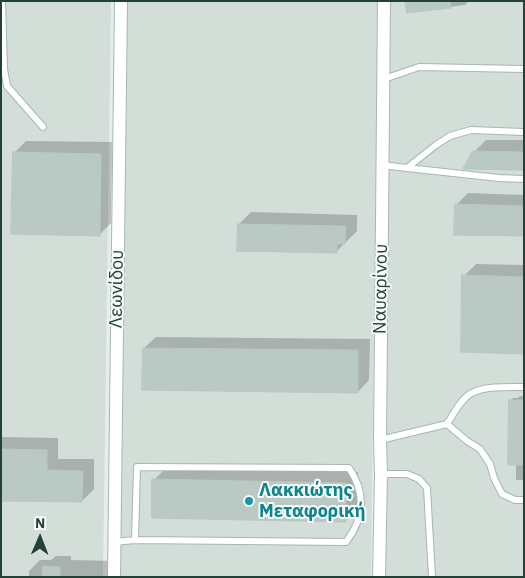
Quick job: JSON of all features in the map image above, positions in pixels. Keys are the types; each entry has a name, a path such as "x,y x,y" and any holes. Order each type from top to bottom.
{"street":[{"name":"Λεωνίδου","path":"114,577 121,1"},
{"name":"Ναυαρίνου","path":"379,577 384,1"}],"lane":[{"path":"2,1 4,70 7,86 43,127"},
{"path":"384,79 419,67 524,69"},
{"path":"407,168 450,136 471,130 524,132"},
{"path":"382,165 524,179"},
{"path":"380,440 447,424 465,398 472,392 494,387 524,387"},
{"path":"447,424 467,442 480,449 490,464 502,494 515,500 524,500"},
{"path":"114,542 136,540 346,542 360,516 361,501 358,486 348,468 137,466 136,540"},
{"path":"381,474 406,474 419,478 427,488 432,577"}],"shaded area":[{"path":"1,1 111,1 103,577 1,577"},
{"path":"127,1 378,1 371,577 119,577"},
{"path":"383,1 524,1 524,577 376,577"}],"building":[{"path":"405,1 450,1 451,8 407,13"},
{"path":"473,151 524,152 524,170 463,169"},
{"path":"13,152 101,154 100,236 11,234"},
{"path":"455,204 524,206 524,236 454,235"},
{"path":"238,224 346,226 345,244 337,244 337,253 237,251"},
{"path":"462,275 524,277 524,354 461,352"},
{"path":"143,348 358,350 358,393 142,390"},
{"path":"509,400 524,400 524,465 508,465"},
{"path":"1,449 47,450 47,470 83,471 82,502 1,501"},
{"name":"Λακκιώτης Μεταφορική","path":"152,479 346,483 346,522 152,518"},
{"path":"43,566 60,567 60,577 43,577"}],"place":[{"name":"Λακκιώτης Μεταφορική","path":"249,501"}]}
